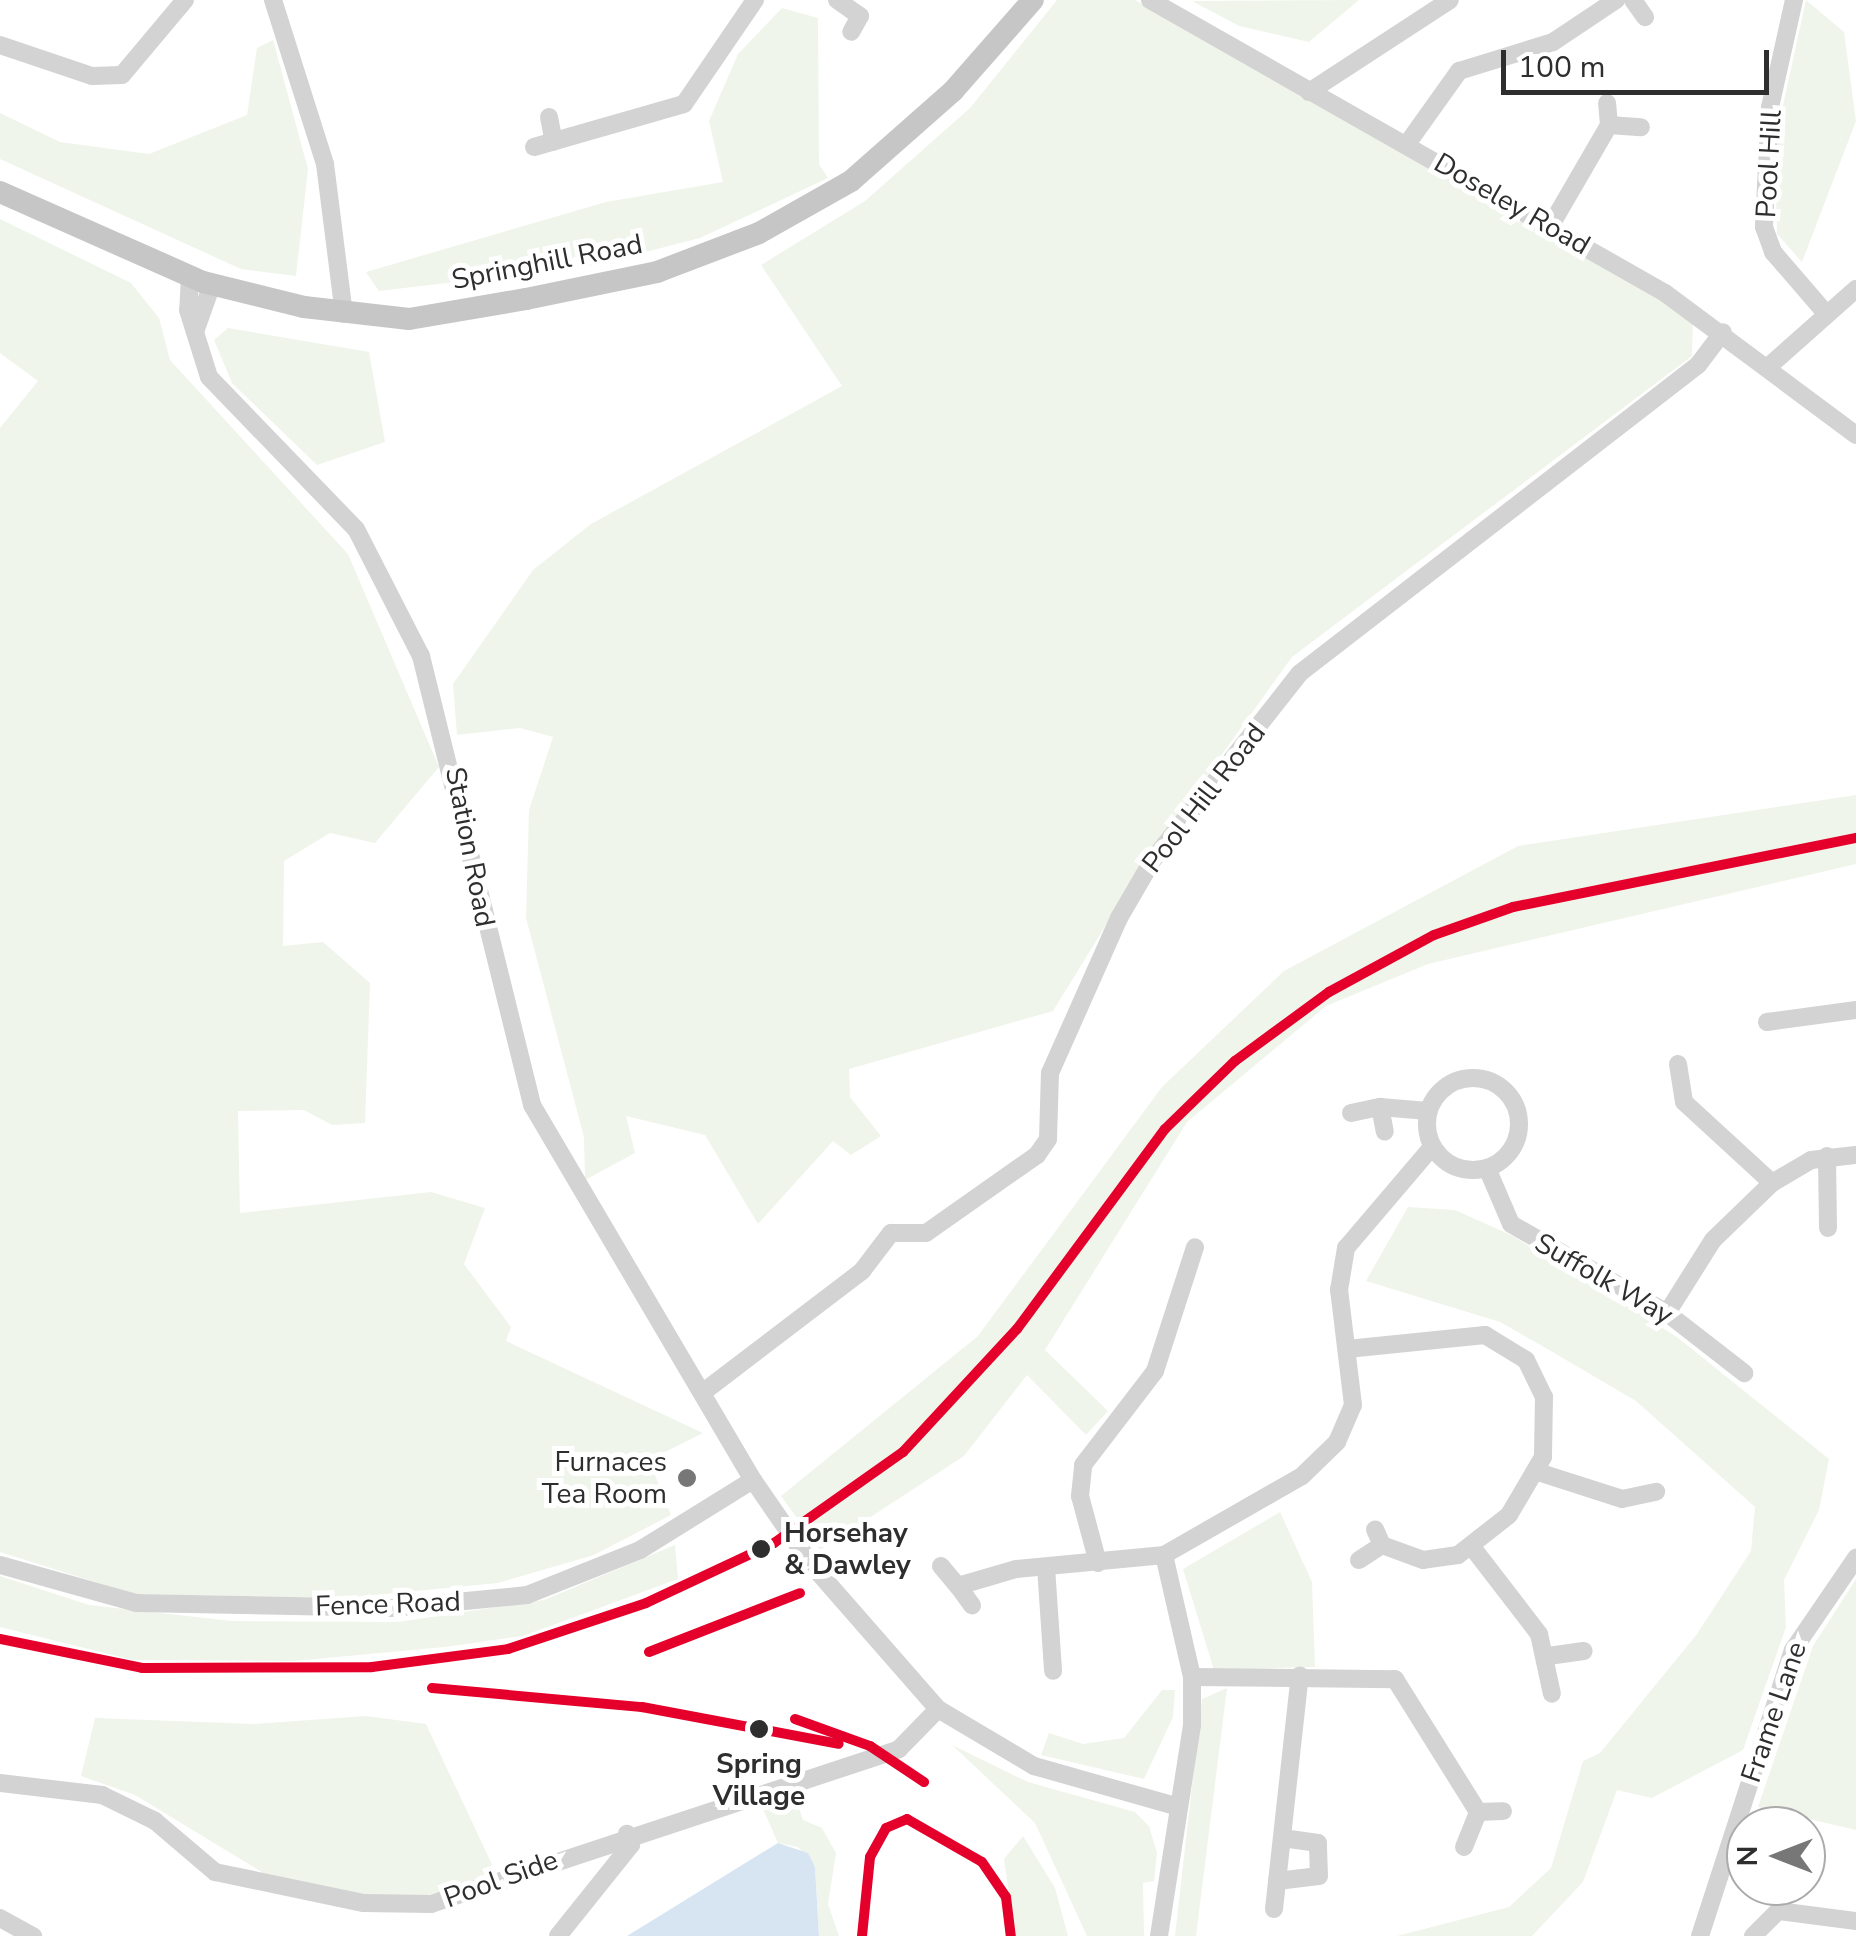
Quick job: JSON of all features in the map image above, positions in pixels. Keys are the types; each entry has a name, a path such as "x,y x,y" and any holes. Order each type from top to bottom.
{"main road":[{"name":"Springhill Road","path":"0,192 212,284 344,314 409,319 526,299 657,272 759,233 852,181 953,92 1033,0"}],"street":[{"path":"0,46 62,69 122,75 185,0"},
{"path":"273,0 325,164 344,314"},
{"path":"534,146 684,104 755,0"},
{"path":"838,0 860,16 851,32"},
{"name":"Doseley Road","path":"1150,0 1551,224 1723,332 1856,435"},
{"path":"1309,92 1450,0"},
{"path":"1407,144 1459,71 1553,42 1616,0"},
{"path":"1633,0 1646,17"},
{"name":"Pool Hill","path":"1794,0 1770,108 1764,227 1773,252 1824,311"},
{"path":"1551,224 1609,124 1607,103"},
{"path":"549,117 554,142"},
{"path":"1609,124 1641,126"},
{"name":"Station Road","path":"190,276 195,332 210,376 356,529 415,642 450,743 532,1105 752,1480 811,1564 938,1710 1034,1766 1175,1806"},
{"path":"195,332 212,284"},
{"path":"1768,367 1824,311 1856,289"},
{"name":"Pool Hill Road","path":"702,1393 862,1271 890,1233 926,1233 1037,1155 1048,1139 1050,1073 1120,918 1152,861 1300,673 1698,364 1723,332"},
{"path":"1767,1022 1856,1010"},
{"path":"1678,1064 1684,1102 1772,1183"},
{"path":"1462,1079 1502,1089 1518,1136 1487,1168 1452,1165 1432,1146 1428,1112 1462,1079"},
{"path":"1351,1113 1380,1107 1428,1112"},
{"path":"1380,1107 1386,1132"},
{"path":"958,1586 1046,1566 1164,1555 1248,1512 1328,1453 1353,1406 1339,1290 1346,1248 1432,1146"},
{"path":"1668,1313 1713,1240 1772,1183 1827,1156 1856,1155"},
{"path":"1827,1156 1828,1228"},
{"name":"Suffolk Way","path":"1487,1168 1511,1224 1668,1313 1744,1374"},
{"path":"1098,1563 1080,1496 1083,1465 1156,1372 1195,1247"},
{"path":"1188,1271 1209,1276"},
{"path":"1347,1348 1457,1333 1507,1344 1544,1397 1538,1472 1521,1502 1472,1547 1442,1559 1401,1557 1378,1537 1359,1560"},
{"path":"1538,1472 1622,1499 1656,1492"},
{"name":"Fence Road","path":"0,1565 136,1603 394,1608 527,1596 640,1550 752,1480"},
{"path":"1472,1547 1548,1656 1552,1694"},
{"path":"1160,1936 1192,1677 1164,1555"},
{"name":"Frame Lane","path":"1700,1936 1793,1650 1856,1558"},
{"path":"941,1566 972,1605"},
{"path":"1046,1566 1053,1662 1074,1652"},
{"path":"1548,1656 1584,1651"},
{"path":"1192,1677 1300,1675 1402,1683 1435,1756 1478,1812"},
{"path":"1274,1909 1300,1675"},
{"name":"Pool Side","path":"0,1783 102,1795 154,1821 215,1872 364,1903 431,1904 627,1834 899,1749 938,1710"},
{"path":"1478,1812 1503,1812"},
{"path":"1464,1847 1478,1812"},
{"path":"558,1936 630,1845 627,1834"},
{"path":"1277,1881 1319,1876 1318,1844 1282,1838"},
{"path":"1753,1936 1778,1911 1856,1921"},
{"path":"0,1918 33,1936"}],"shaded area":[{"path":"1057,0 1135,0 1693,317 1692,356 1292,657 1146,860 1053,1011 849,1069 850,1097 881,1136 851,1155 833,1141 758,1224 705,1135 626,1116 635,1153 585,1180 584,1137 526,918 529,810 553,737 520,728 457,735 453,684 533,570 591,524 842,386 761,265 865,201 970,108"},
{"path":"1359,0 1309,42 1239,26 1192,1"},
{"path":"1806,0 1844,32 1856,121 1802,262 1777,234 1775,142"},
{"path":"782,8 818,18 819,164 828,178 700,238 591,266 379,291 366,272 606,202 723,182 709,121 738,54"},
{"path":"273,40 308,169 296,276 241,269 0,159 0,113 60,142 149,154 247,115 257,48"},
{"path":"0,219 131,283 159,318 170,360 348,554 439,767 375,843 330,833 284,861 283,946 323,942 370,983 365,1123 332,1125 304,1110 238,1111 240,1213 431,1192 485,1208 464,1264 511,1327 506,1341 703,1433 649,1460 671,1515 594,1555 498,1583 344,1598 133,1594 0,1552 0,428 38,381 0,353"},
{"path":"228,328 369,352 385,442 317,465 232,383 214,340"},
{"path":"1856,795 1856,864 1428,964 1326,1006 1187,1122 1045,1350 1108,1411 1086,1435 1027,1375 964,1456 820,1550 781,1496 978,1336 1162,1087 1284,971 1518,846"},
{"path":"1408,1207 1455,1210 1513,1236 1677,1337 1829,1459 1819,1510 1784,1580 1786,1627 1743,1750 1652,1798 1617,1790 1583,1882 1532,1936 1397,1936 1509,1907 1551,1868 1583,1761 1600,1753 1697,1634 1751,1551 1755,1507 1636,1401 1544,1347 1500,1322 1366,1281"},
{"path":"1280,1512 1312,1582 1315,1667 1214,1670 1183,1569"},
{"path":"675,1545 678,1579 523,1636 445,1647 294,1661 133,1660 0,1627 0,1576 89,1605 232,1621 398,1622 544,1600"},
{"path":"1856,1579 1856,1830 1826,1823 1826,1806 1758,1806 1813,1646"},
{"path":"1227,1688 1196,1936 1175,1936 1202,1699"},
{"path":"1162,1690 1175,1690 1173,1717 1144,1779 1041,1755 1049,1733 1083,1744 1124,1738"},
{"path":"366,1716 426,1724 497,1875 428,1895 371,1896 265,1874 135,1795 81,1776 95,1718 254,1724"},
{"path":"952,1745 1028,1782 1135,1812 1149,1826 1157,1853 1154,1881 1143,1883 1144,1936 1087,1936 1035,1823"},
{"path":"793,1790 803,1820 822,1828 836,1853 828,1904 839,1936 819,1936 815,1866 798,1847 778,1843 759,1800"},
{"path":"1023,1836 1055,1888 1068,1936 1015,1936 1004,1859"}],"water":[{"path":"778,1843 808,1853 815,1867 819,1936 627,1936"}],"transit line":[{"path":"0,1639 142,1668 372,1667 508,1649 646,1603 774,1543 903,1452 1017,1329 1165,1129 1235,1061 1329,992 1434,935 1513,907 1856,838"},
{"path":"649,1652 800,1593"},
{"path":"432,1688 642,1707 839,1744"},
{"path":"795,1719 870,1746 924,1782"},
{"path":"862,1936 870,1857 886,1828 907,1819 982,1862 1006,1897 1011,1936"}],"place":[{"name":"Furnaces Tea Room","path":"687,1478"},
{"name":"Horsehay & Dawley","path":"761,1549"},
{"name":"Spring Village","path":"759,1729"}]}
